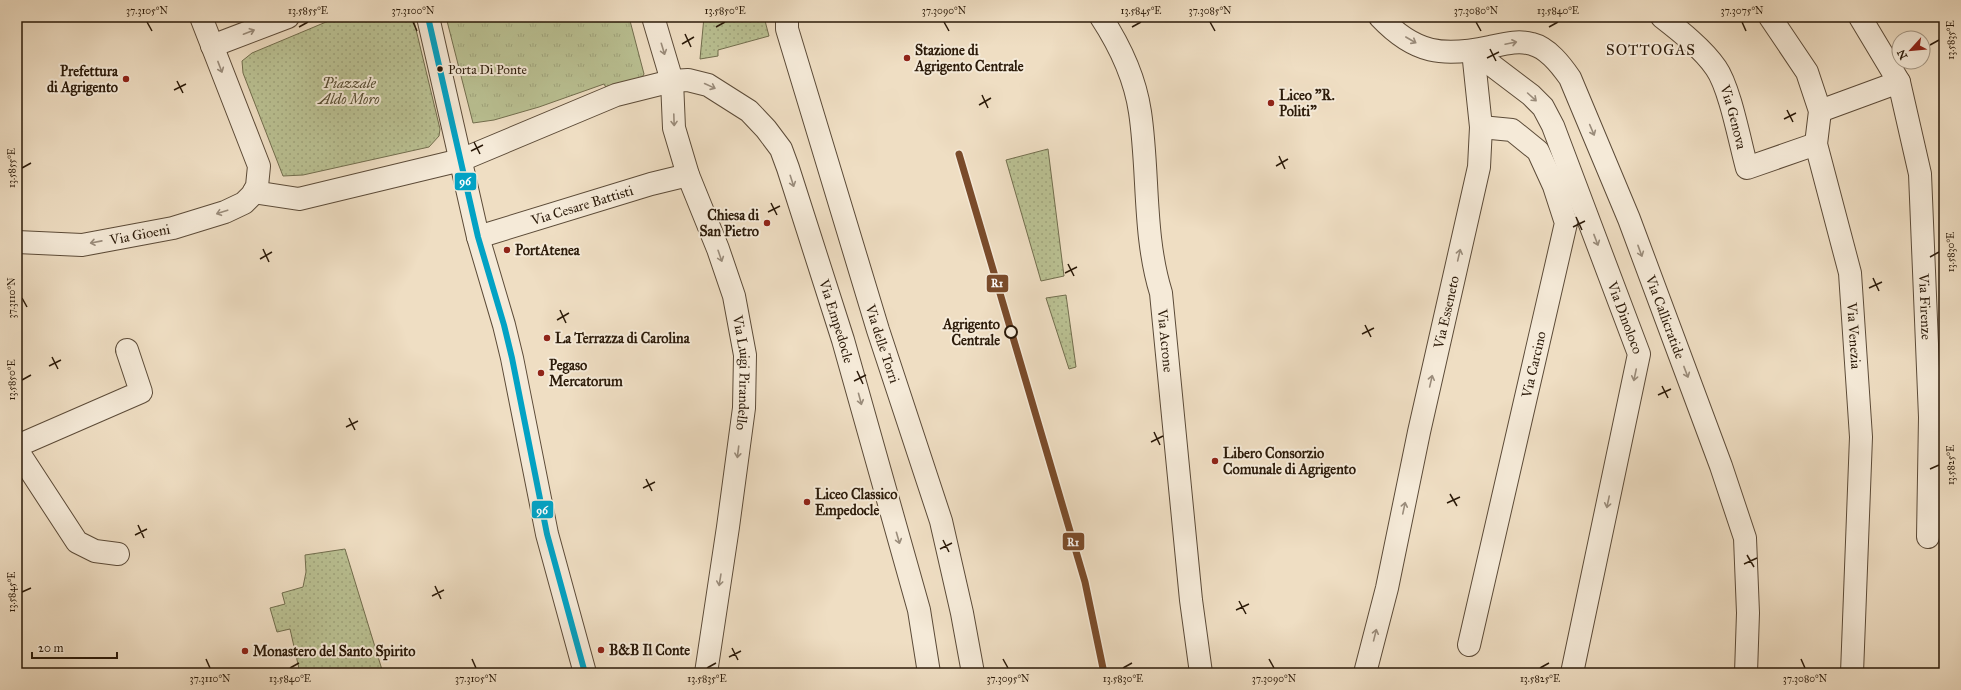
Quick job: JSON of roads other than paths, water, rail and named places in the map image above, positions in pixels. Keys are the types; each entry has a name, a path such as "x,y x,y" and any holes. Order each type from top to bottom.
{"street":[{"path":"201,17 259,166 259,176 254,192 299,199 460,160 616,95 672,81 653,17"},
{"path":"212,46 288,17"},
{"path":"428,17 478,237 504,325 547,534 585,673"},
{"name":"Via delle Torri","path":"787,17 787,29 878,330 941,521 962,613 973,673"},
{"name":"Via Acrone","path":"1102,17 1123,56 1133,83 1140,112 1151,254 1161,293 1191,600 1201,673"},
{"path":"1380,17 1401,35 1427,50 1453,53 1473,51"},
{"name":"Via Genova","path":"1662,17 1684,35 1716,68 1729,101 1747,168 1816,144"},
{"name":"Via Venezia","path":"1770,17 1807,72 1820,111 1816,144 1850,273 1861,437 1852,673"},
{"name":"Via Firenze","path":"1860,17 1899,82 1920,174 1930,417 1928,537"},
{"name":"Via Callicratide","path":"1473,51 1518,41 1533,44 1560,64 1570,78 1629,220 1724,473 1745,538 1748,612 1746,673"},
{"name":"Via Esseneto","path":"1365,673 1387,588 1419,432 1479,167 1481,127 1473,51"},
{"name":"Via Dinoloco","path":"1473,51 1532,95 1543,107 1553,126 1639,354 1572,673"},
{"name":"Via Empedocle","path":"672,81 688,80 708,85 730,97 749,111 766,129 780,149 843,340 919,610 929,673"},
{"name":"Via Luigi Pirandello","path":"672,81 674,128 688,174 718,249 734,296 745,355 744,408 706,673"},
{"path":"1820,111 1899,82"},
{"name":"Via Carcino","path":"1469,645 1566,223 1554,186 1538,151 1512,130 1481,127"},
{"name":"Via Cesare Battisti","path":"478,237 650,184 688,174"},
{"name":"Via Gioeni","path":"17,242 82,245 173,228 234,208 244,203 254,192"},
{"path":"17,446 142,392 127,350"},
{"path":"17,450 77,542 95,552 118,554"}],"place":[{"name":"Stazione di Agrigento Centrale","path":"907,58"},
{"name":"Porta Di Ponte","path":"440,69"},
{"name":"Prefettura di Agrigento","path":"126,79"},
{"name":"Liceo \"R. Politi\"","path":"1271,103"},
{"name":"Chiesa di San Pietro","path":"767,223"},
{"name":"PortAtenea","path":"507,250"},
{"name":"Agrigento Centrale","path":"1011,332"},
{"name":"La Terrazza di Carolina","path":"547,338"},
{"name":"Pegaso Mercatorum","path":"541,373"},
{"name":"Libero Consorzio Comunale di Agrigento","path":"1215,461"},
{"name":"Liceo Classico Empedocle","path":"807,502"},
{"name":"B&B Il Conte","path":"601,650"},
{"name":"Monastero del Santo Spirito","path":"245,651"}],"district":[{"name":"SOTTOGAS","path":"1651,50"}],"park label":[{"name":"Piazzale Aldo Moro","path":"349,92"}]}
